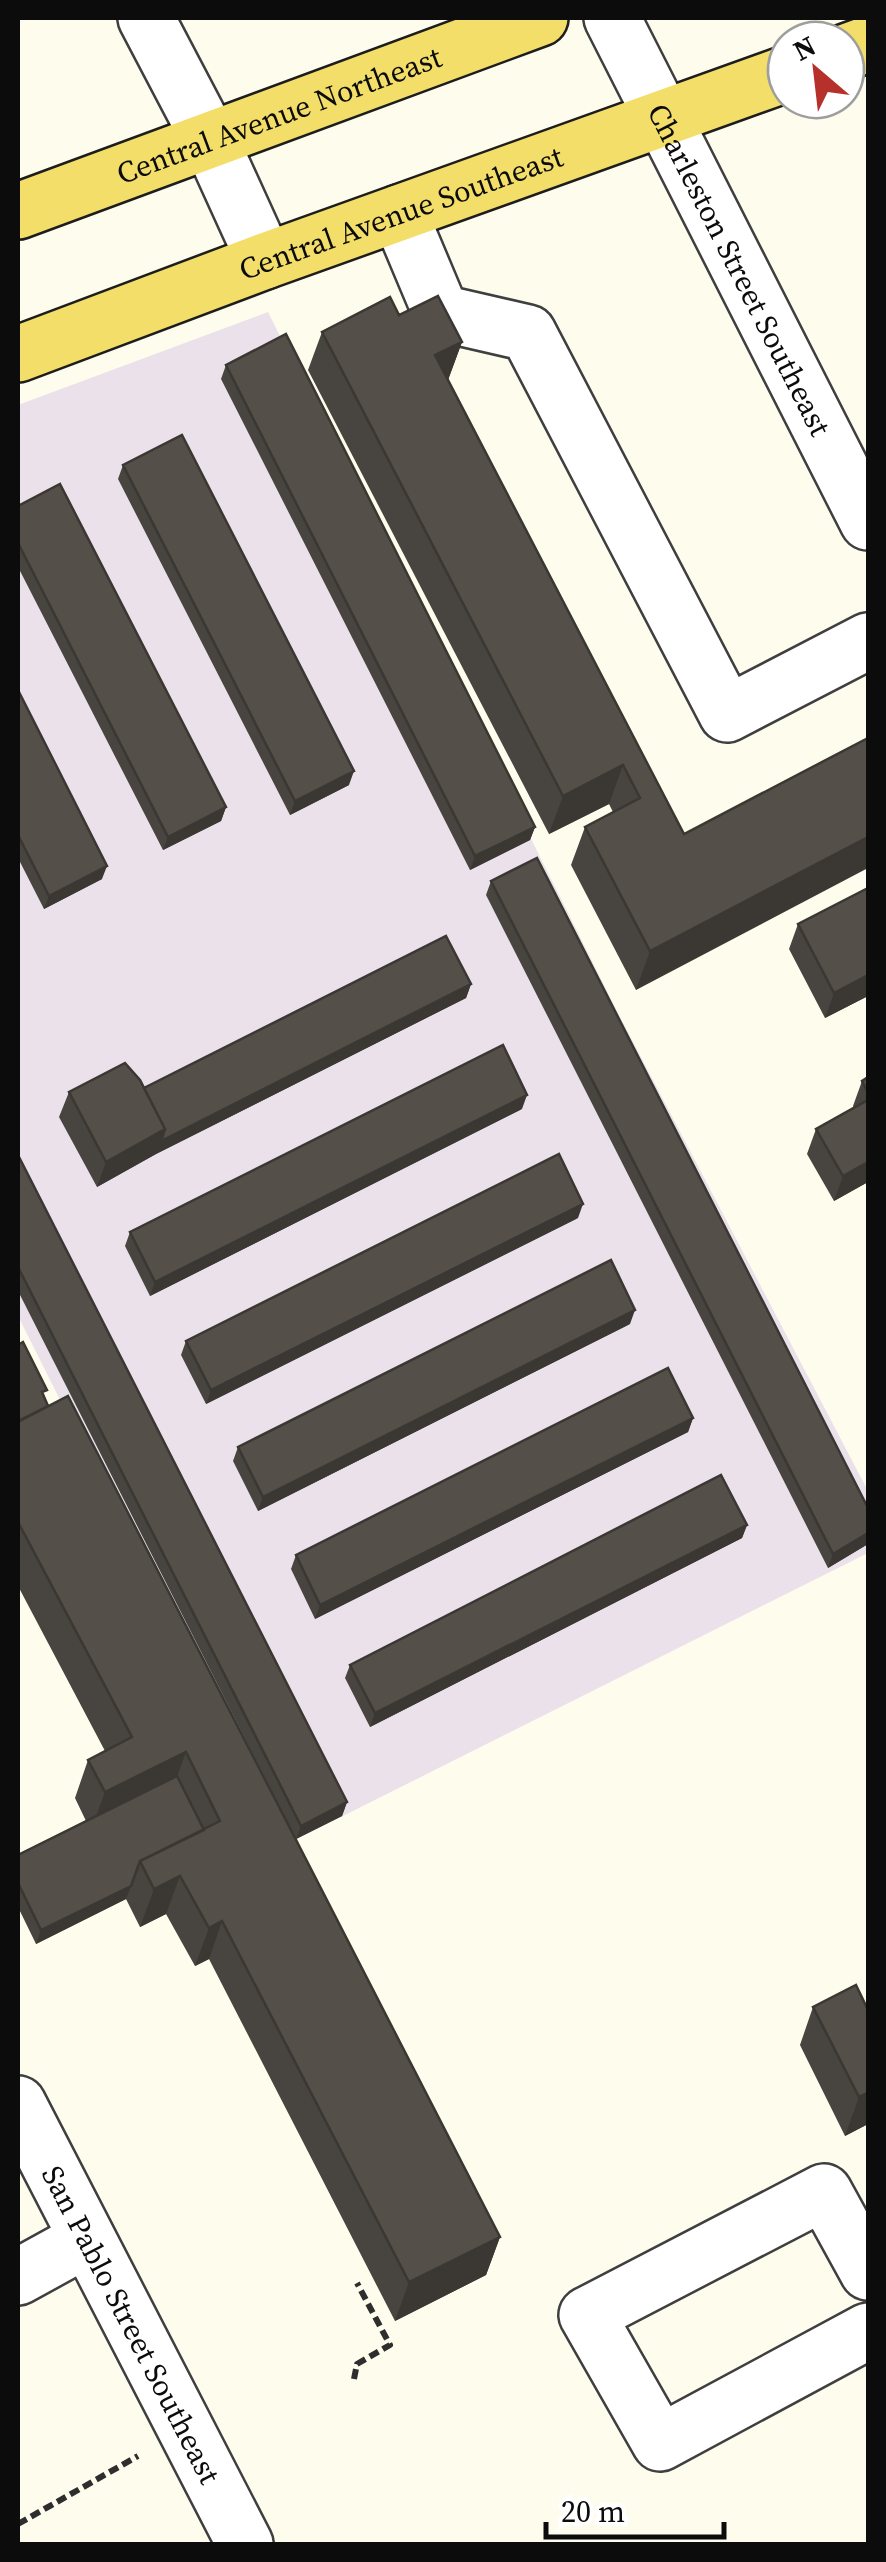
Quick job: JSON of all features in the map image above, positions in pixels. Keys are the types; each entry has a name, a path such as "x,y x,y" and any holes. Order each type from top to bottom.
{"main road":[{"name":"Central Avenue Northeast","path":"18,212 540,18"},
{"name":"Central Avenue Southeast","path":"18,354 766,81"}],"street":[{"path":"146,18 210,140 266,261"},
{"name":"Charleston Street Southeast","path":"612,18 868,522"},
{"path":"399,213 441,312 528,333 727,714 868,642"},
{"name":"San Pablo Street Southeast","path":"18,2104 230,2539"},
{"path":"868,2272 824,2192 587,2315 660,2442 868,2332"},
{"path":"18,2277 87,2239"}],"path":[{"path":"354,2379 357,2364 390,2345 357,2283"},
{"path":"18,2524 138,2456"}],"shaded area":[{"path":"268,312 620,1017 868,1491 868,1553 283,1846 18,1316 18,405"}],"building":[{"path":"438,296 462,342 435,355 684,834 868,738 868,837 650,951 585,827 640,798 623,765 563,796 322,332 390,297 399,315"},
{"path":"286,334 535,827 475,856 226,365"},
{"path":"182,435 354,771 295,801 123,465"},
{"path":"60,484 226,807 168,837 18,543 18,506"},
{"path":"18,690 107,866 49,896 18,835"},
{"path":"537,858 868,1508 868,1533 833,1554 491,881"},
{"path":"868,888 868,975 834,993 798,924"},
{"path":"446,936 471,984 161,1141 165,1129 144,1088"},
{"path":"503,1045 527,1095 155,1282 130,1232"},
{"path":"125,1063 140,1080 165,1129 106,1162 69,1092"},
{"path":"868,1100 868,1162 843,1176 816,1129"},
{"path":"559,1154 583,1204 211,1390 186,1341"},
{"path":"18,1155 347,1802 301,1826 18,1267"},
{"path":"611,1260 635,1310 263,1497 238,1447"},
{"path":"23,1342 47,1390 42,1392 48,1406 18,1421 18,1345"},
{"path":"668,1368 693,1418 320,1605 296,1555"},
{"path":"68,1396 500,2237 409,2282 222,1921 209,1928 180,1876 154,1889 140,1861 220,1821 186,1752 105,1792 88,1760 132,1737 18,1522 18,1422"},
{"path":"721,1475 747,1525 375,1713 350,1665"},
{"path":"177,1776 204,1830 140,1861 131,1886 41,1930 18,1883 18,1855"},
{"path":"856,1985 868,2010 868,2093 859,2097 813,2007"}]}
